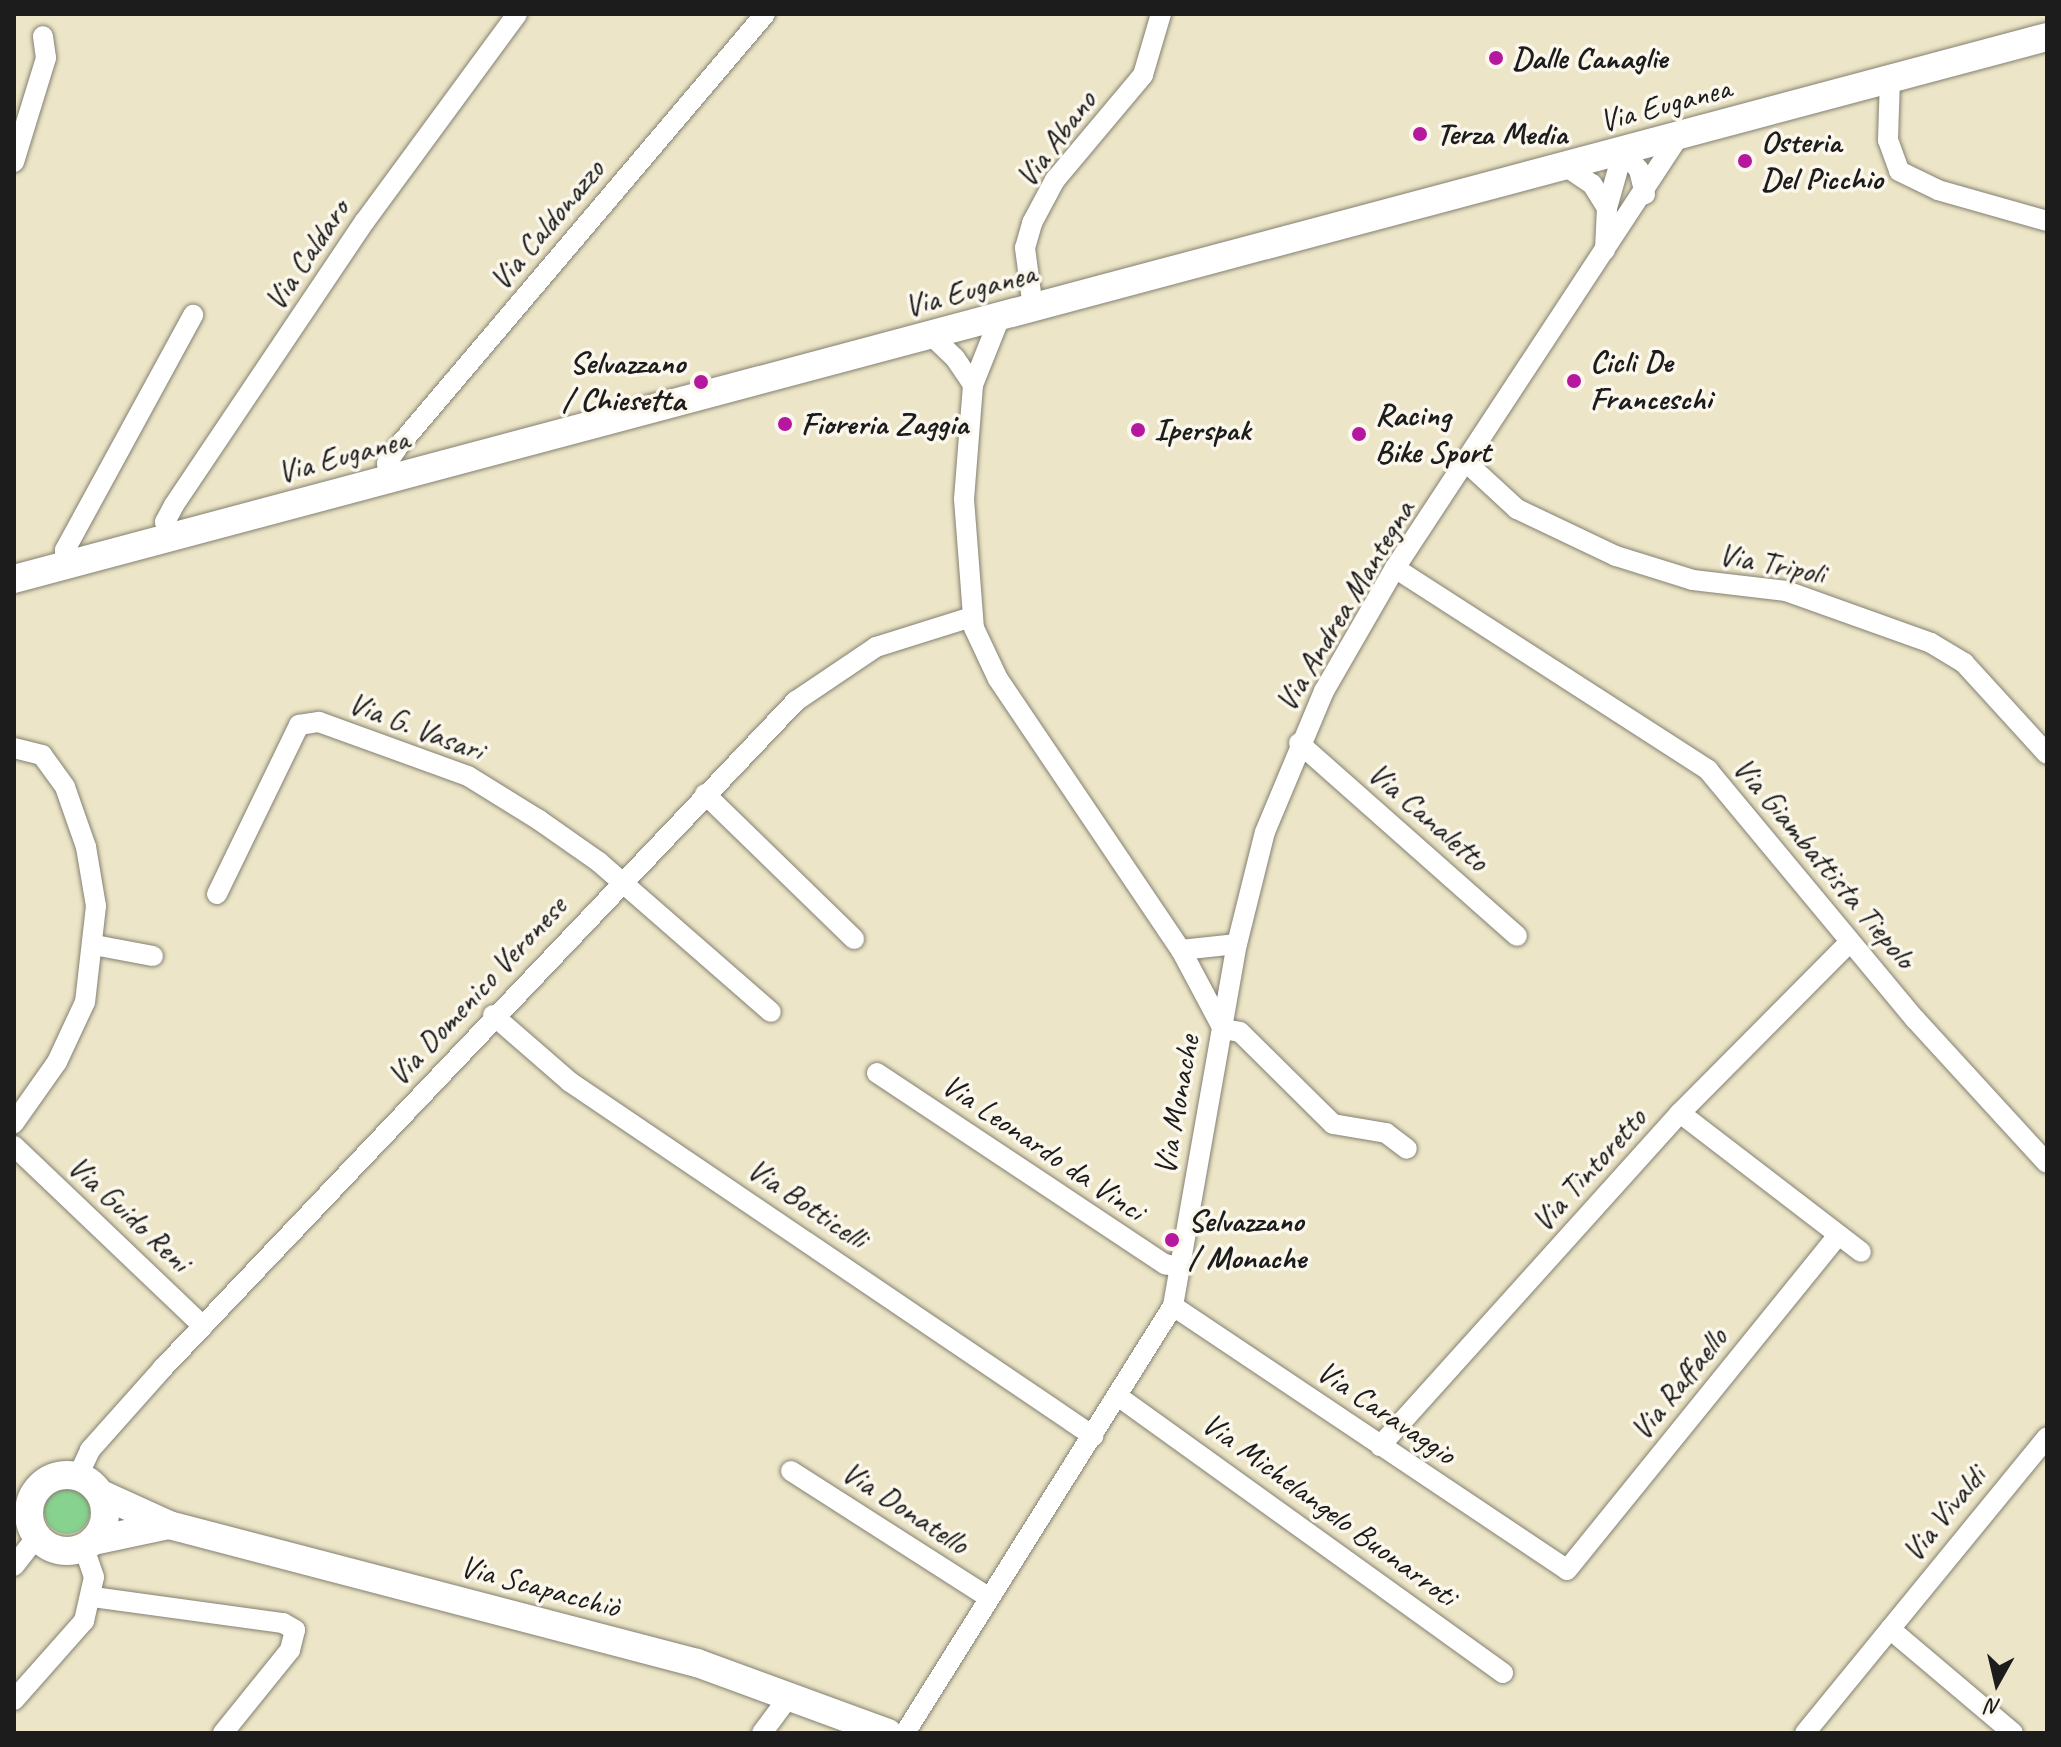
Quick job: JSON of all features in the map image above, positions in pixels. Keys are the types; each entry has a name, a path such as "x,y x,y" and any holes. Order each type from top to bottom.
{"street":[{"name":"Via Caldaro","path":"170,538 165,522 174,505 365,221 517,14"},
{"name":"Via Abano","path":"1033,308 1025,248 1032,223 1055,180 1143,75 1161,14"},
{"name":"Via Caldonazzo","path":"389,479 387,463 397,448 754,18"},
{"path":"14,162 38,94 46,58 43,36"},
{"name":"Via Euganea","path":"14,579 1568,168 2047,37"},
{"path":"1890,79 1888,140 1899,171 1938,190 2047,221"},
{"name":"Via Andrea Mantegna","path":"1223,1029 1237,944 1265,832 1299,743 1395,568 1645,194 1679,136"},
{"path":"1623,151 1639,170 1645,194"},
{"path":"1605,250 1607,208 1623,151"},
{"path":"1568,168 1592,184 1607,208"},
{"path":"66,565 65,550 193,315"},
{"name":"Via Monache","path":"905,1733 988,1597 1119,1397 1173,1306 1223,1029 1181,950 998,679 972,617 964,499 973,385 1000,317"},
{"path":"931,335 955,358 973,385"},
{"name":"Via Tripoli","path":"1467,463 1517,509 1616,556 1693,580 1786,591 1931,643 1964,663 2046,750"},
{"name":"Via Giambattista Tiepolo","path":"1395,568 1708,770 1850,942 2047,1163"},
{"name":"Via Domenico Veronese","path":"66,1477 493,1015 705,794 818,683 876,647 972,617"},
{"name":"Via G. Vasari","path":"217,894 299,725 319,722 468,776 539,820 621,881"},
{"name":"Via Canaletto","path":"1299,743 1517,936"},
{"path":"14,748 42,755 77,815 96,906 88,989 73,1033 14,1123"},
{"path":"705,794 854,939"},
{"path":"621,881 771,1012"},
{"name":"Via Tintoretto","path":"1380,1446 1680,1113 1850,942"},
{"path":"1181,950 1237,944"},
{"path":"94,945 153,956"},
{"name":"Via Botticelli","path":"493,1015 570,1082 1093,1436"},
{"path":"1223,1029 1240,1032 1333,1124 1386,1133 1407,1149"},
{"name":"Via Leonardo da Vinci","path":"877,1073 1165,1264 1179,1267"},
{"path":"1680,1113 1861,1252"},
{"name":"Via Guido Reni","path":"14,1146 203,1326"},
{"name":"Via Raffaello","path":"1567,1570 1837,1236"},
{"name":"Via Caravaggio","path":"1173,1306 1567,1570"},
{"name":"Via Michelangelo Buonarroti","path":"1119,1397 1503,1673"},
{"name":"Via Vivaldi","path":"1805,1733 2047,1437"},
{"name":"Via Donatello","path":"791,1471 988,1597"},
{"path":"14,1481 66,1477"},
{"path":"14,1566 34,1494 66,1477"},
{"name":"Via Scapacchiò","path":"66,1477 169,1525 697,1663 791,1694 888,1733"},
{"path":"14,1700 84,1621 93,1597 94,1577 89,1544 106,1519 101,1494"},
{"name":"Via Scapacchiò","path":"27,1521 55,1549 169,1525"},
{"path":"93,1597 283,1623 295,1630 290,1650 223,1733"},
{"path":"1890,1629 2013,1733"},
{"path":"762,1733 791,1694"}],"green space":[{"path":"67,1488 84,1494 90,1511 84,1528 67,1534 50,1528 44,1511 50,1494"}],"place":[{"name":"Dalle Canaglie","path":"1496,58"},
{"name":"Terza Media","path":"1420,134"},
{"name":"Osteria Del Picchio","path":"1745,161"},
{"name":"Cicli De Franceschi","path":"1574,381"},
{"name":"Selvazzano / Chiesetta","path":"701,382"},
{"name":"Fioreria Zaggia","path":"785,424"},
{"name":"Iperspak","path":"1138,430"},
{"name":"Racing Bike Sport","path":"1359,434"},
{"name":"Selvazzano / Monache","path":"1172,1240"}]}
